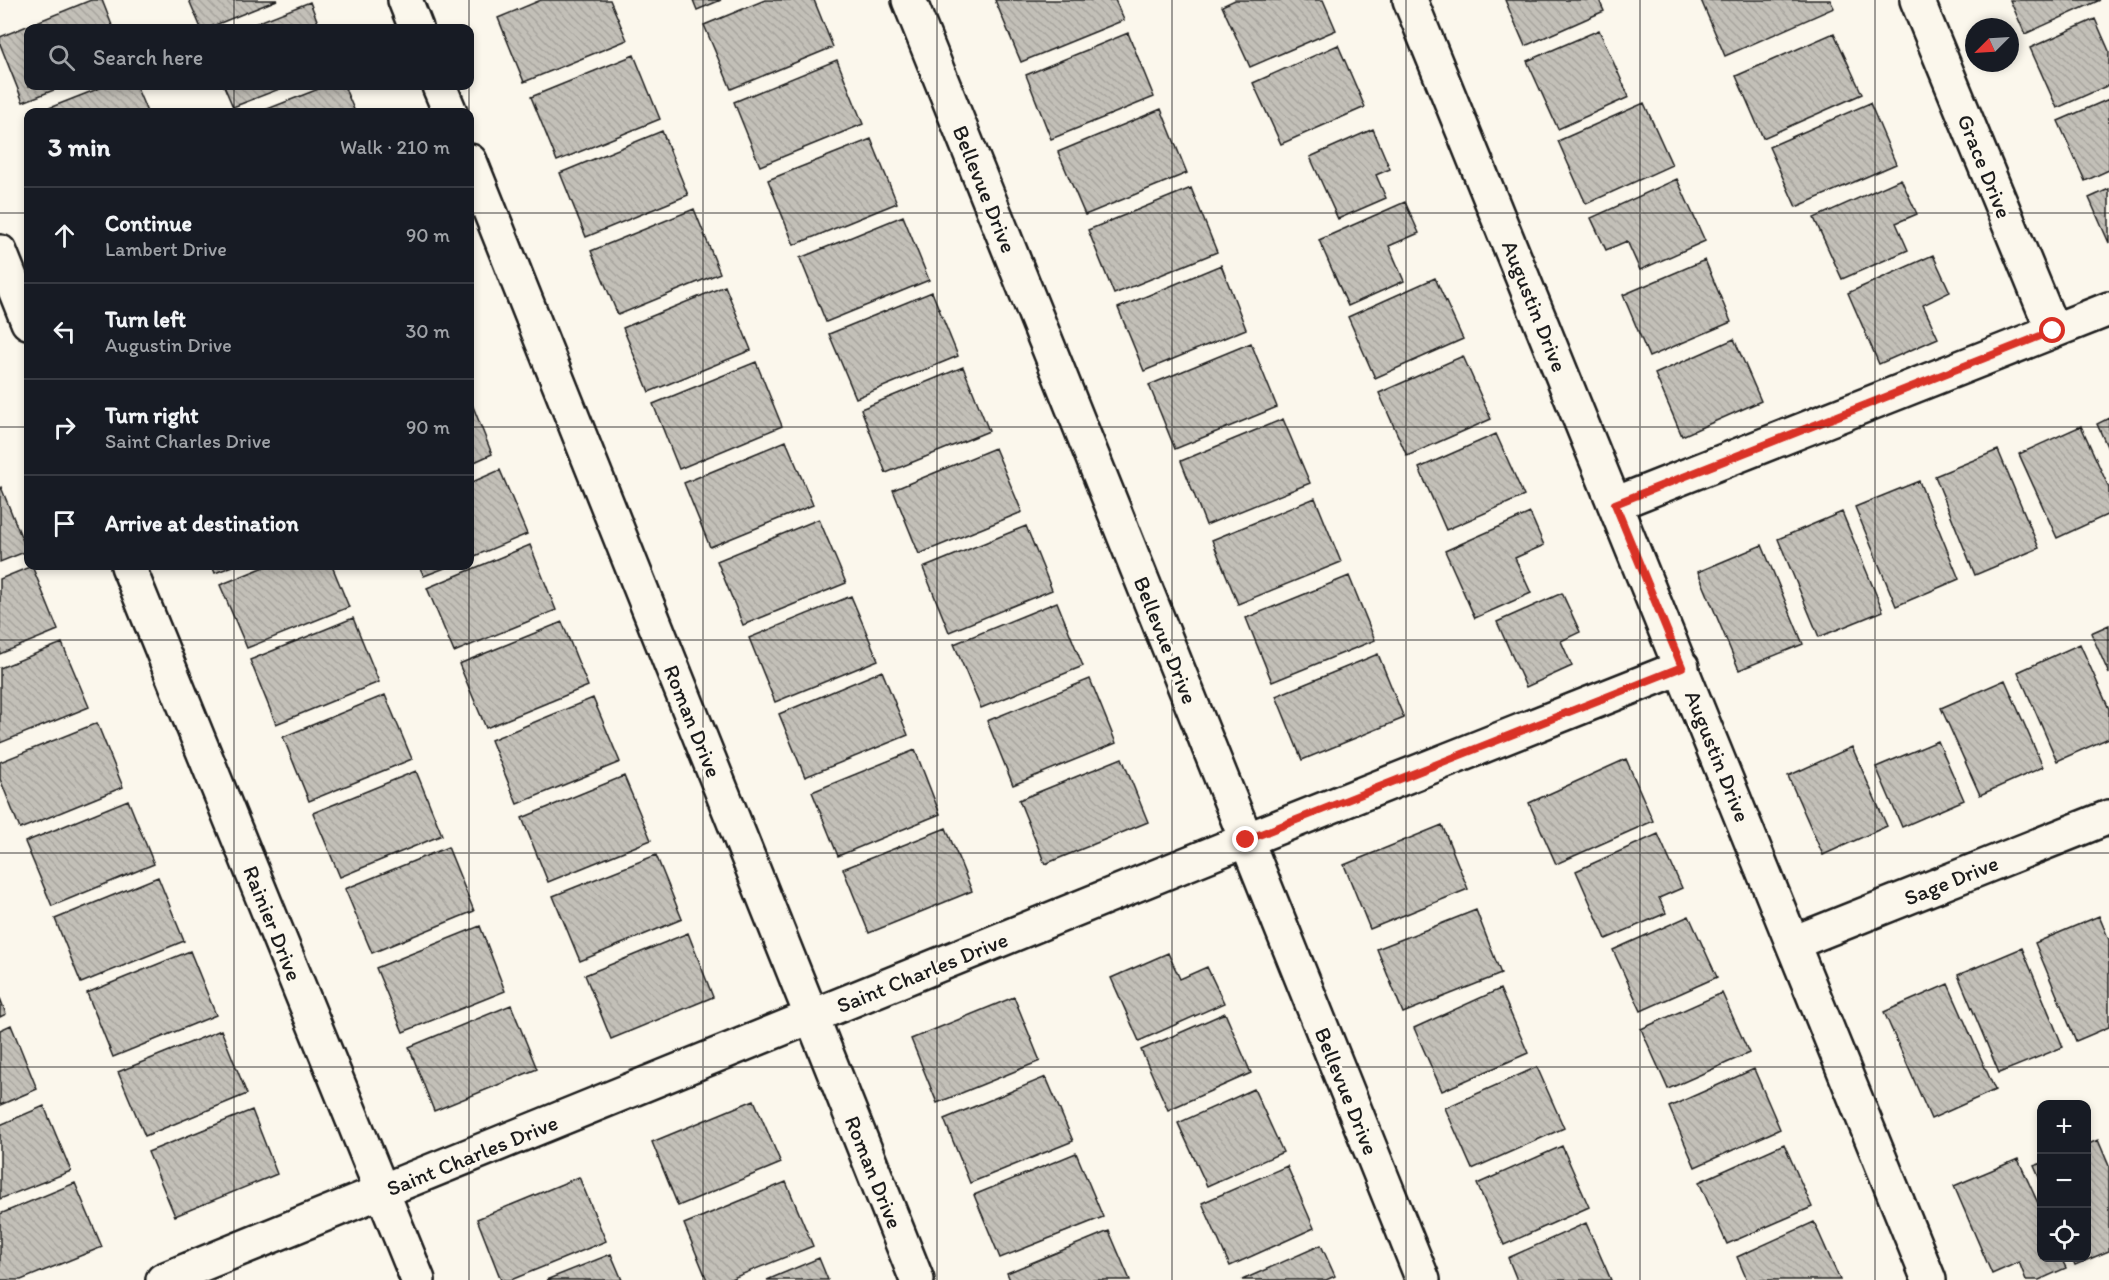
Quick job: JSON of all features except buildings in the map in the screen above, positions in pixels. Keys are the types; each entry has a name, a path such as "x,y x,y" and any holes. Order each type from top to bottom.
{"street":[{"path":"405,0 414,24"},
{"name":"Bellevue Drive","path":"909,0 1423,1280"},
{"name":"Augustin Drive","path":"1410,0 1929,1280"},
{"name":"Grace Drive","path":"1917,0 2053,331"},
{"path":"441,90 448,108"},
{"name":"Roman Drive","path":"474,171 917,1280"},
{"path":"0,252 24,312"},
{"path":"1615,504 2109,309"},
{"name":"Rainier Drive","path":"130,570 418,1280"},
{"name":"Saint Charles Drive","path":"163,1280 1246,840 1682,667"},
{"name":"Sage Drive","path":"1793,943 2109,817"}],"route":[{"path":"1246,840 1682,667 1615,504 2053,331"}]}
